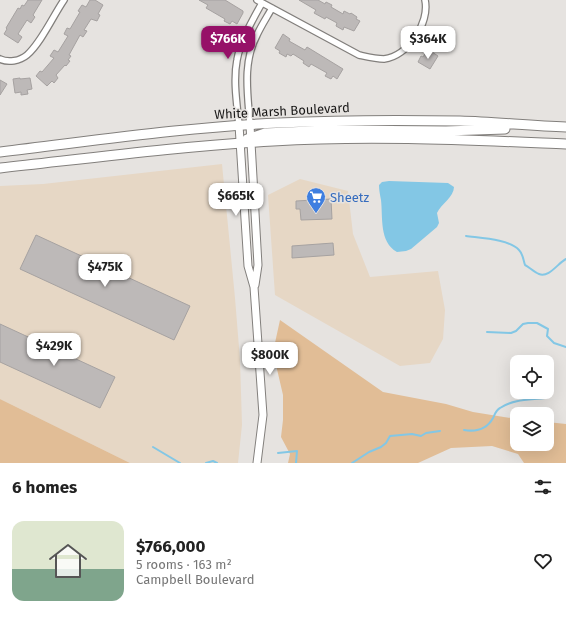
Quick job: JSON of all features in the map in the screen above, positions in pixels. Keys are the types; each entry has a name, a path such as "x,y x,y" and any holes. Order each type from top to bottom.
{"main road":[{"name":"White Marsh Boulevard","path":"0,152 155,133 239,125 338,120 462,121 566,128"},
{"path":"251,140 265,133 333,130 446,131 534,126"},
{"path":"0,168 130,152 251,140 421,138 566,144"}],"street":[{"path":"0,59 14,61 26,56 35,46 64,0"},
{"path":"257,463 263,415 254,288 248,266 236,79 236,60 240,48 259,2 359,55 376,59 386,59 397,54 411,43 425,17 425,0"},
{"path":"254,288 258,265 247,68 256,36 272,8"}],"shaded area":[{"path":"222,164 240,360 242,425 238,463 130,463 0,399 0,186 43,184"},
{"path":"300,179 348,191 353,234 370,277 438,271 445,310 443,339 430,363 400,366 275,295 268,195"},
{"path":"280,320 383,392 446,404 473,412 510,418 510,451 554,451 554,423 566,424 566,463 524,463 518,454 492,446 451,448 418,463 288,463 290,454 281,437 283,395 273,352"},
{"path":"0,399 130,463 0,463"}],"water":[{"path":"382,182 448,183 454,187 452,194 437,213 439,223 437,227 411,249 406,251 397,252 391,248 387,242 383,229 379,185"}],"building":[{"path":"28,0 42,0 33,15 35,17 31,23 27,20 18,34 22,37 18,43 4,34 18,8 20,9 22,5 24,6"},
{"path":"90,0 95,0 103,5 98,14 100,15 97,21 91,19 84,30 87,31 83,37 80,35 69,55 71,56 68,60 70,61 56,75 58,78 54,83 52,81 47,86 36,76 40,71 42,72 54,58 50,56 54,50 58,52 68,36 64,34 67,28 70,29 80,12 78,11 82,5 86,7"},
{"path":"199,0 225,0 243,11 243,13 237,24 232,21 230,24 224,21 225,19 206,8 208,5"},
{"path":"299,0 318,0 325,4 326,2 332,5 331,7 343,14 344,11 350,14 351,13 360,21 354,31 344,27 343,30 336,26 337,23 314,13 316,10"},
{"path":"283,34 290,39 289,41 305,50 307,47 343,69 337,79 333,76 331,79 325,76 327,73 311,64 309,67 303,63 304,61 293,54 291,56 287,54 286,57 279,53 280,51 275,48"},
{"path":"429,50 438,56 430,69 418,62 421,56 423,57 425,54 427,55"},
{"path":"30,78 32,89 27,90 28,94 21,95 21,92 15,93 13,79"},
{"path":"0,80 7,84 0,95"},
{"name":"Sheetz","path":"331,199 332,219 301,220 300,209 296,209 296,201"},
{"path":"36,235 190,306 174,340 20,269"},
{"name":"Sheetz","path":"333,243 334,255 292,258 292,246"},
{"path":"0,324 115,377 100,408 0,362"}],"waterway":[{"path":"466,236 502,241 514,246 521,253 525,265 535,272 543,275 550,272 566,259"},
{"path":"487,332 511,333 516,331 523,324 537,323 548,329 547,336 554,343 566,347"},
{"path":"464,430 473,431 488,425 498,410 505,405 522,400 534,399"},
{"path":"352,463 369,452 381,447 386,443 390,436 412,434 421,436 426,433 440,431"},
{"path":"153,447 180,463"},
{"path":"278,453 297,451 296,463"},
{"path":"206,463 213,461 217,463"}],"place":[{"name":"Sheetz","path":"316,214"}]}
